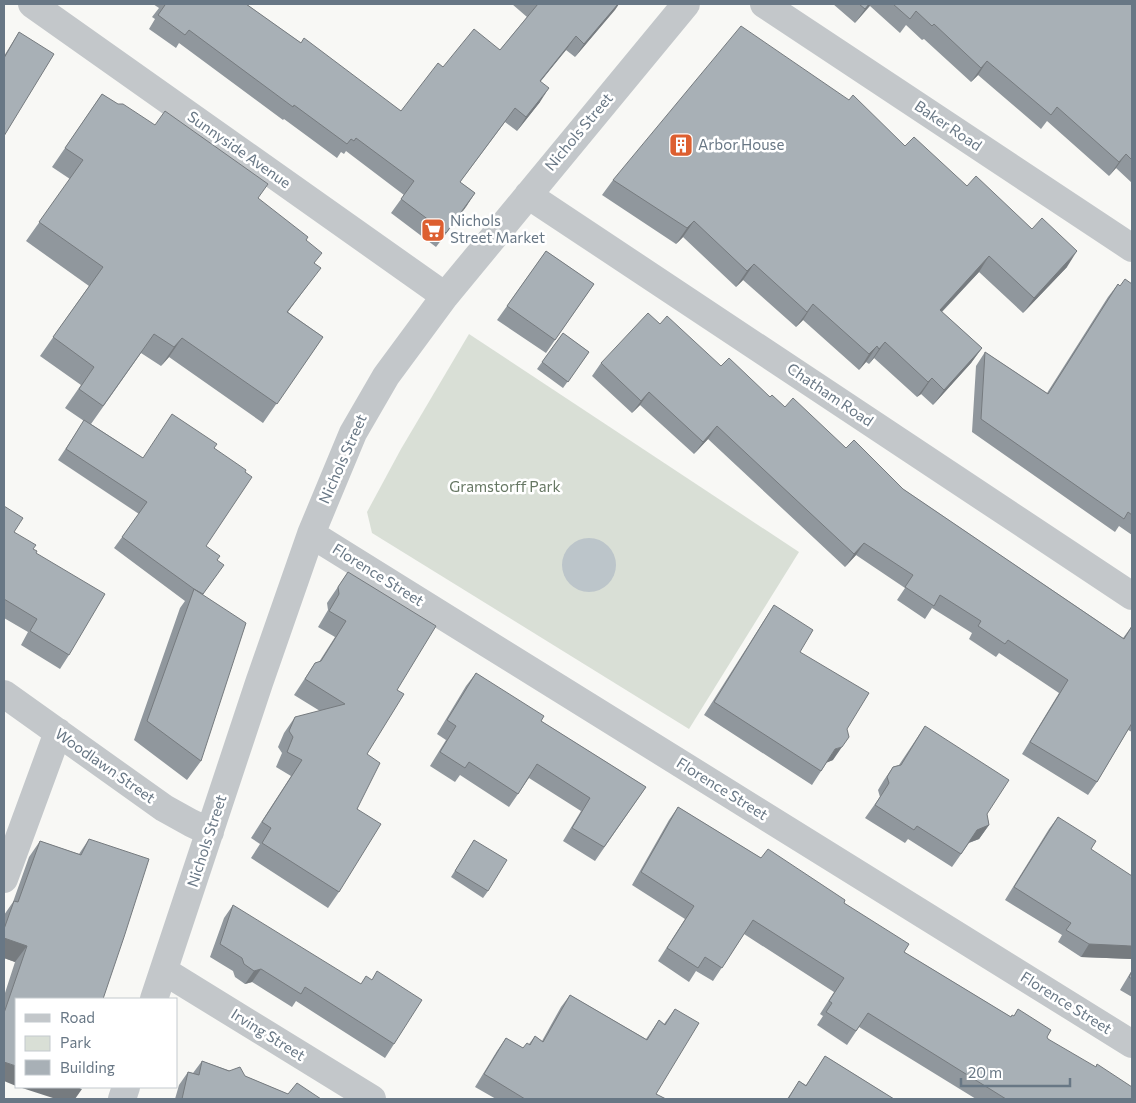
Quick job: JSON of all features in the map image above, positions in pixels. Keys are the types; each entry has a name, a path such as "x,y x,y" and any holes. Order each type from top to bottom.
{"street":[{"name":"Sunnyside Avenue","path":"32,4 445,296"},
{"name":"Nichols Street","path":"154,998 311,534 346,449 368,405 445,296 686,4"},
{"name":"Baker Road","path":"764,4 1132,248"},
{"name":"Chatham Road","path":"528,195 1132,596"},
{"name":"Florence Street","path":"311,534 1132,1044"},
{"name":"Woodlawn Street","path":"4,694 164,808 210,832"},
{"path":"4,879 58,732"},
{"name":"Irving Street","path":"164,971 372,1099"}],"green space":[{"name":"Gramstorff Park","path":"469,334 799,552 689,729 372,533 367,512 401,449"}],"shaded area":[{"path":"584,538 594,538 604,542 612,550 616,565 612,580 604,588 594,592 584,592 574,588 566,580 562,570 562,560 566,550 574,542"}],"building":[{"path":"162,4 246,4 301,43 304,38 401,111 438,63 443,67 474,29 500,50 538,4 618,4 584,44 576,36 540,81 549,88 526,117 515,108 460,182 475,193 446,233 401,199 414,181 356,138 354,141 351,139 347,144 294,105 293,107 189,30 185,35 158,15 165,5"},
{"path":"859,4 869,4 865,9"},
{"path":"893,4 1132,4 1132,160 1126,154 1119,162 1057,107 1051,115 987,61 981,68 934,24 932,26 916,11 910,19"},
{"path":"741,26 849,100 853,95 905,146 914,137 967,186 976,176 1032,229 1042,218 1077,251 1034,298 989,256 940,310 982,348 944,390 932,378 928,382 885,342 879,349 877,346 869,354 813,304 807,312 754,264 747,271 694,221 687,228 613,180"},
{"path":"19,32 54,54 4,136 4,58"},
{"path":"102,94 118,104 123,104 155,125 165,111 268,184 258,198 308,237 306,240 322,253 314,263 321,268 287,312 323,337 277,404 182,338 174,347 154,334 103,406 79,389 94,367 53,337 103,267 39,222 83,160 65,148"},
{"path":"546,251 594,284 555,340 507,306"},
{"path":"1125,279 1132,284 1132,515 1128,512 1124,519 981,419 985,352 1048,394 1118,284 1120,286"},
{"path":"648,313 660,324 667,316 721,366 729,358 770,397 772,395 785,407 793,398 846,448 854,440 903,489 1124,639 1132,626 1132,723 1097,782 1030,742 1068,680 1008,640 1005,644 978,626 981,621 940,595 934,606 905,587 913,575 864,543 854,554 717,426 703,442 649,392 641,401 601,363"},
{"path":"563,333 589,352 568,382 542,362"},
{"path":"172,414 217,444 214,448 246,470 245,472 252,477 206,546 220,556 217,560 224,565 203,594 122,537 147,502 66,449 84,420 143,458"},
{"path":"4,506 23,518 14,532 36,545 33,549 37,551 36,553 105,594 69,655 30,631 37,619 4,599"},
{"path":"348,572 436,626 397,690 404,694 367,754 380,763 357,809 381,824 339,892 262,843 271,828 262,822 302,760 287,752 293,737 289,731 295,717 345,704 305,679 315,663 321,661 346,621 329,611 339,594 338,587"},
{"path":"194,589 246,623 201,761 147,721"},
{"path":"774,605 813,630 800,652 869,693 847,729 849,737 842,747 835,749 821,771 714,702"},
{"path":"476,673 544,716 541,721 646,787 604,847 572,828 590,798 537,764 518,794 469,762 465,768 440,752 456,726 447,720"},
{"path":"925,726 1009,780 987,814 989,825 977,830 961,854 917,826 914,830 875,805 889,783 887,777 893,767 901,765"},
{"path":"678,807 761,858 768,849 845,900 844,903 909,944 904,952 1011,1017 1012,1015 1014,1016 1018,1009 1051,1030 1047,1037 1048,1039 1096,1067 1097,1064 1132,1087 1132,1099 1006,1099 868,1013 856,1031 826,1012 832,1003 829,1001 844,978 753,920 722,968 705,957 698,968 667,948 694,906 641,872"},
{"path":"1058,817 1096,841 1091,849 1132,876 1132,946 1089,944 1066,930 1071,923 1014,887"},
{"path":"89,839 149,859 103,998 15,998 15,1066 4,1062 4,1013 27,946 4,938 4,929 14,901 18,902 40,841 81,855"},
{"path":"474,840 507,860 488,891 455,871"},
{"path":"233,905 361,984 366,976 372,980 377,971 422,1000 394,1044 305,987 301,994 261,969 254,971 244,964 242,958 220,944"},
{"path":"570,995 647,1040 659,1020 665,1025 675,1009 699,1023 656,1094 666,1099 525,1099 484,1074 506,1038 523,1048 527,1043 530,1045 535,1036 543,1042"},
{"path":"825,1056 894,1099 788,1099 799,1081 806,1086"},
{"path":"202,1061 229,1071 240,1067 245,1076 288,1094 297,1083 321,1099 182,1099 188,1072 199,1075"}],"place":[{"name":"Arbor House","path":"681,145"},
{"name":"Nichols Street Market","path":"433,230"}]}
